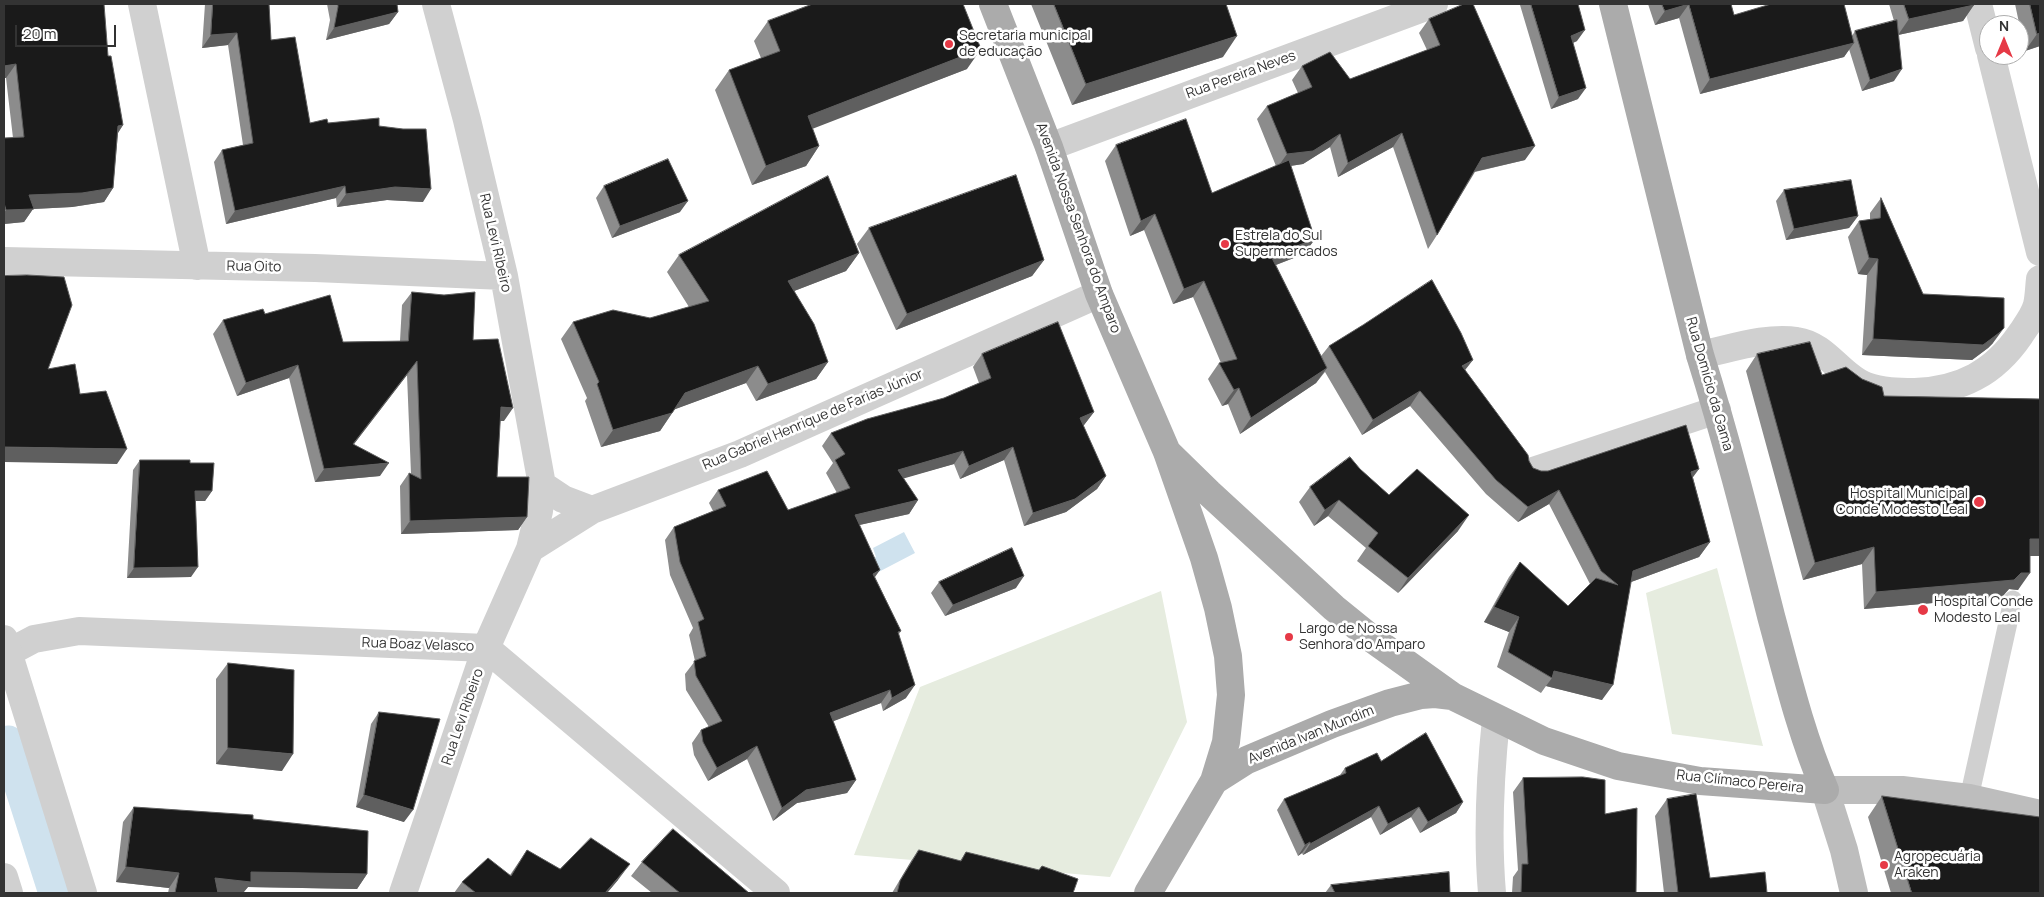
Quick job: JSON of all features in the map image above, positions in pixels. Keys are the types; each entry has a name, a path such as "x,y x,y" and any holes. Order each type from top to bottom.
{"main road":[{"name":"Avenida Nossa Senhora do Amparo","path":"993,4 1049,147 1099,294 1167,452 1204,558 1218,608 1228,656 1231,695 1226,742 1214,781"},
{"name":"Rua Domício da Gama","path":"1613,4 1700,355 1718,410 1796,709 1825,790"},
{"name":"Avenida Nossa Senhora do Amparo","path":"1167,452 1334,608 1370,638 1452,696"},
{"name":"Avenida Ivan Mundim","path":"1148,893 1214,781 1247,760 1340,721 1390,703 1421,695 1452,696"},
{"name":"Rua Clímaco Pereira","path":"1452,696 1544,741 1618,766 1700,781 1825,790 1902,790 1969,798 2040,814"},
{"path":"1825,790 1844,850 1854,893"}],"street":[{"path":"142,4 197,266"},
{"name":"Rua Levi Ribeiro","path":"403,893 486,648 530,549 539,511 542,485 504,276 467,120 436,4"},
{"name":"Rua Pereira Neves","path":"1049,147 1434,4"},
{"path":"1993,65 2040,252"},
{"name":"Rua Oito","path":"4,262 315,268 504,276"},
{"path":"1700,355 1777,341 1799,341 1820,350 1864,386 1876,390 1895,392 1929,391 1972,380 1984,373 2004,356 2028,323 2036,306 2040,279"},
{"name":"Rua Gabriel Henrique de Farias Júnior","path":"530,549 592,510 740,454 1099,294"},
{"path":"1533,472 1718,410"},
{"path":"542,485 563,499 592,510"},
{"name":"Rua Boaz Velasco","path":"5,649 34,639 79,631 486,648 776,893"},
{"path":"5,649 83,893"},
{"path":"1492,893 1489,859 1490,776 1496,719"},
{"path":"4,877 9,893"}],"lane":[{"path":"1969,798 2013,600"}],"shaded area":[{"path":"1717,568 1763,746 1672,734 1646,593"},
{"path":"1161,591 1187,722 1110,877 854,855 920,687"}],"water":[{"path":"904,532 915,553 869,577 862,563 876,557 873,548"}],"building":[{"path":"4,4 104,4 108,56 111,56 123,125 118,126 113,188 82,193 29,195 34,209 6,210 4,203 4,138 24,137 16,64 4,66"},
{"path":"213,4 269,4 271,40 295,37 310,123 327,119 328,123 379,118 379,126 426,129 431,189 395,187 346,194 345,186 235,211 222,150 253,143 237,33 211,35"},
{"path":"338,4 397,4 398,12 334,28"},
{"path":"813,4 963,4 981,49 808,116 819,146 766,166 729,70 780,51 768,21"},
{"path":"1054,4 1226,4 1237,36 1086,84"},
{"path":"1464,4 1473,4 1535,146 1482,158 1437,235 1402,133 1348,163 1340,134 1313,151 1287,154 1267,106 1312,87 1302,66 1330,52 1350,79 1440,45 1429,19"},
{"path":"1531,4 1578,4 1585,30 1571,36 1586,88 1559,97"},
{"path":"1662,4 1689,4 1665,11"},
{"path":"1689,4 1731,4 1734,15 1771,4 1844,4 1854,43 1710,79"},
{"path":"1904,4 1974,4 1974,5 1909,19"},
{"path":"2030,4 2040,4 2040,33 2037,34"},
{"path":"1897,20 1902,69 1870,80 1855,31"},
{"path":"1186,119 1212,193 1289,160 1315,239 1271,256 1327,368 1251,418 1239,388 1234,390 1219,363 1237,359 1204,281 1184,289 1155,214 1141,221 1116,145"},
{"path":"668,159 688,201 620,226 604,186"},
{"path":"1016,175 1044,260 907,314 869,228"},
{"path":"828,176 859,253 788,281 814,324 828,362 768,384 758,366 685,393 672,413 613,430 597,384 599,382 573,322 613,310 650,318 709,301 679,255"},
{"path":"1851,180 1858,216 1794,229 1784,190"},
{"path":"1881,198 1923,294 2004,298 2004,328 1999,333 1983,345 1873,339 1878,259 1869,258 1859,221 1880,218"},
{"path":"4,276 64,277 72,305 48,369 75,364 80,394 106,391 127,449 4,447"},
{"path":"1432,280 1461,333 1473,360 1462,366 1528,455 1533,468 1548,471 1686,425 1699,469 1691,472 1710,542 1633,571 1613,685 1554,671 1552,678 1508,652 1519,617 1494,607 1520,562 1568,606 1596,578 1618,585 1601,571 1559,490 1528,507 1496,480 1420,391 1373,420 1329,346"},
{"path":"412,292 444,295 475,292 473,340 498,339 513,408 501,407 497,477 529,477 527,517 410,521 409,473 421,479 417,361 353,444 389,463 324,469 298,365 246,383 223,320 263,309 265,314 330,295 343,342 408,341"},
{"path":"1058,322 1094,412 1080,418 1106,476 1075,499 1033,513 1013,447 969,466 963,451 898,470 918,500 855,515 880,570 873,574 901,631 898,632 915,685 892,698 890,690 830,713 856,780 806,790 782,808 757,746 717,768 703,742 701,730 722,721 696,676 694,661 706,656 698,622 704,619 680,562 674,527 726,506 718,490 767,471 788,510 850,488 835,460 845,454 831,433 867,419 944,398 991,378 982,354"},
{"path":"1810,342 1822,375 1846,367 1862,379 1882,387 1884,396 2040,399 2040,539 2030,539 2030,573 2021,573 2014,580 1876,592 1874,547 1815,563 1757,354"},
{"path":"1350,457 1360,469 1389,495 1417,469 1469,515 1408,578 1368,546 1378,533 1339,500 1325,510 1310,487"},
{"path":"140,460 190,460 190,463 214,463 212,491 195,491 198,567 134,568"},
{"path":"1012,548 1024,576 953,605 939,582"},
{"path":"228,663 294,670 293,754 228,748"},
{"path":"379,712 440,719 413,810 364,795"},
{"path":"1426,733 1463,802 1428,822 1419,807 1388,824 1379,806 1305,845 1284,799 1346,773 1345,768 1377,753 1381,761"},
{"path":"1583,777 1605,780 1605,814 1637,808 1636,893 1521,893 1522,864 1528,864 1523,778"},
{"path":"1696,794 1710,878 1765,872 1767,893 1678,893 1667,799"},
{"path":"1882,796 2040,817 2040,893 1912,893"},
{"path":"134,807 253,815 253,819 368,831 367,874 251,872 251,882 215,878 218,893 175,893 179,873 126,867"},
{"path":"673,829 749,893 680,893 642,862"},
{"path":"591,838 630,864 605,893 476,893 462,882 488,858 511,876 527,850 560,869"},
{"path":"919,850 961,861 966,852 1039,870 1042,866 1078,879 1073,893 897,893 900,881"},
{"path":"1449,872 1450,893 1335,893 1331,885"}],"waterway":[{"path":"8,743 56,893"}],"place":[{"name":"Secretaria municipal de educação","path":"949,44"},
{"name":"Estrela do Sul Supermercados","path":"1225,244"},
{"name":"Hospital Municipal Conde Modesto Leal","path":"1979,502"},
{"name":"Hospital Conde Modesto Leal","path":"1923,610"},
{"name":"Largo de Nossa Senhora do Amparo","path":"1289,637"},
{"name":"Agropecuária Araken","path":"1884,865"}]}
